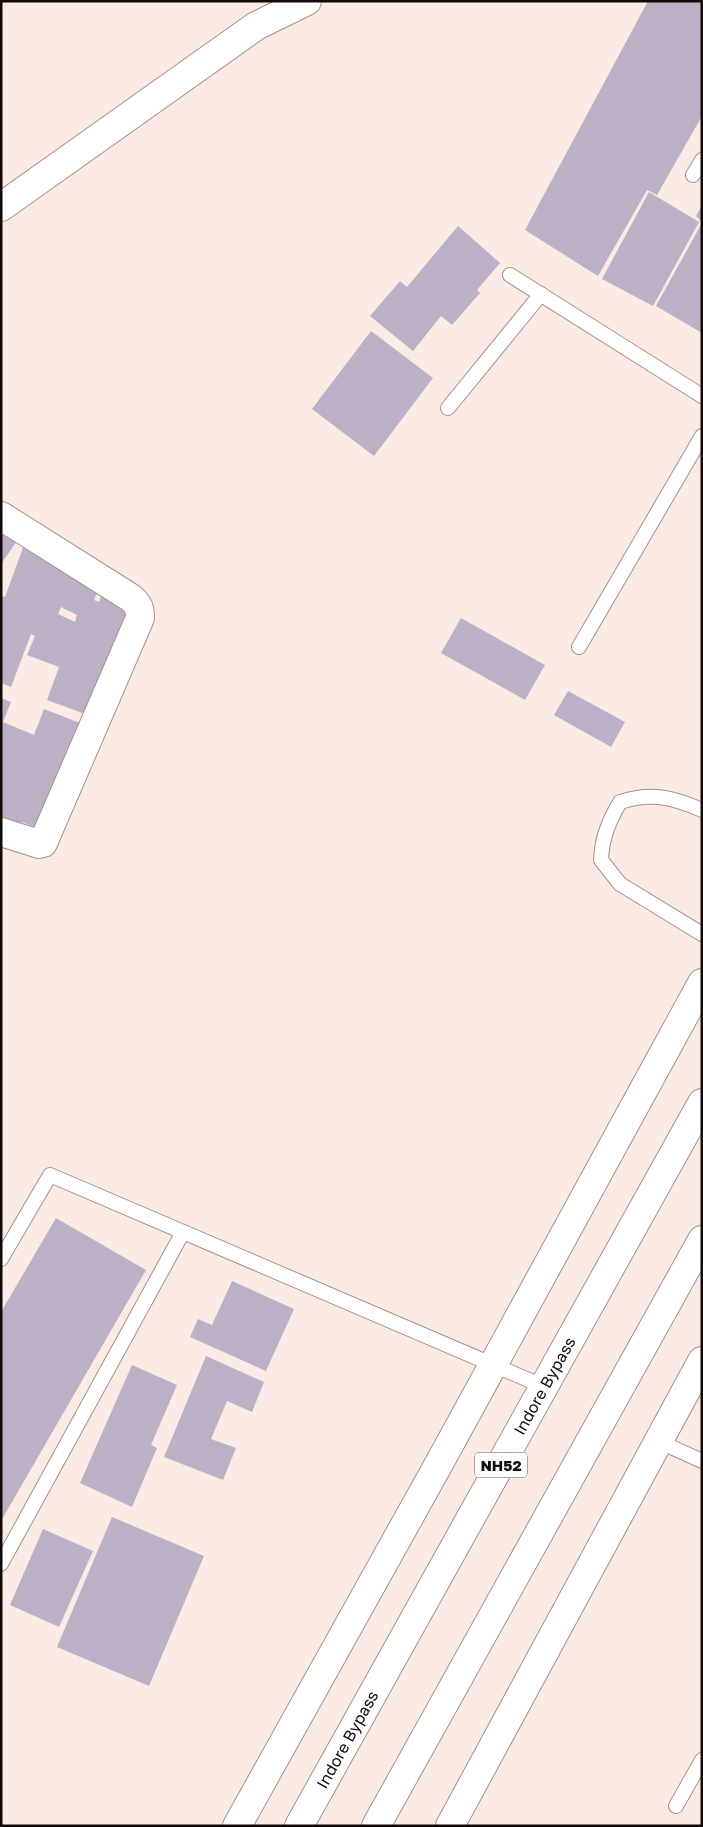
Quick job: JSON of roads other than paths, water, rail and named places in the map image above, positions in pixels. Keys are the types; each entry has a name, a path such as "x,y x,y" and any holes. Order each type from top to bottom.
{"main road":[{"path":"1,207 256,26 308,1"},
{"path":"1,516 131,598 138,604 140,611 140,618 43,843 39,844 1,832"},
{"path":"236,1826 325,1671 702,982"},
{"name":"Indore Bypass","path":"299,1826 702,1103"},
{"path":"376,1826 702,1240"},
{"path":"450,1826 702,1361"}],"lane":[{"path":"693,175 702,160"},
{"path":"510,276 702,396"},
{"path":"448,408 541,294"},
{"path":"579,647 702,436"},
{"path":"702,810 658,795 639,796 620,802 609,821 602,841 601,860 620,884 702,934"},
{"path":"1,1258 50,1175 545,1387"},
{"path":"1,1564 183,1232"},
{"path":"658,1441 702,1461"},
{"path":"676,1806 702,1760"}]}
